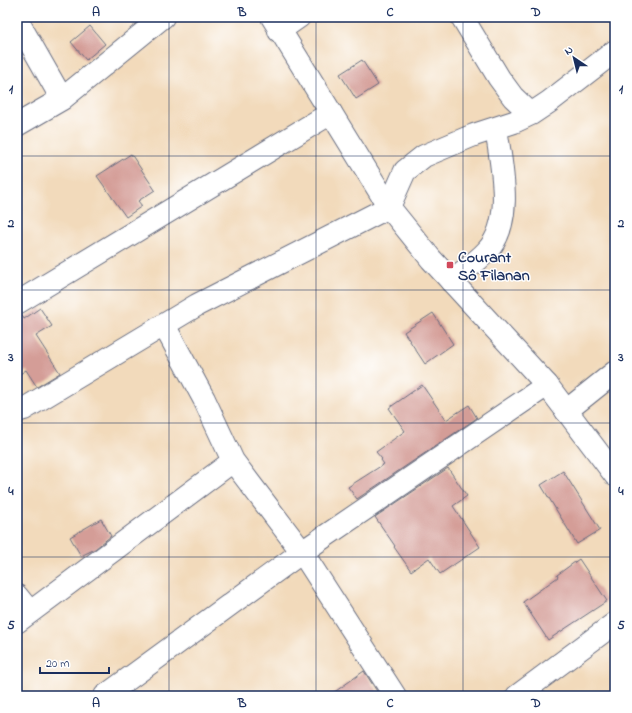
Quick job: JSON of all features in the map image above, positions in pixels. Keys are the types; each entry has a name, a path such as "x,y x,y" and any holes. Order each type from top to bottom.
{"street":[{"path":"17,125 62,99 163,17"},
{"path":"299,17 276,24 389,207 431,258 547,386 615,475"},
{"path":"462,17 499,78 513,97 530,114"},
{"path":"17,20 62,99"},
{"path":"17,411 24,409 197,305 389,207 405,171 424,156 474,135 514,122 530,114 549,102 615,51"},
{"path":"17,303 331,113"},
{"path":"451,280 487,251 497,236 502,220 504,198 496,128"},
{"path":"164,326 204,399 233,461 302,552 395,696"},
{"path":"566,411 615,372"},
{"path":"104,696 302,552 547,386"},
{"path":"21,610 233,461"},
{"path":"517,696 615,623"}],"building":[{"path":"90,26 105,44 86,60 71,42"},
{"path":"362,60 378,85 356,99 340,74"},
{"path":"131,154 155,190 138,201 142,206 126,217 97,176"},
{"path":"40,308 52,326 36,336 60,373 37,387 26,370 17,376 17,315 21,314 24,319"},
{"path":"433,313 453,344 425,364 404,332"},
{"path":"422,385 446,420 469,405 477,418 357,499 348,487 384,464 376,452 405,431 389,408"},
{"path":"448,468 467,496 453,506 480,547 440,574 429,558 411,571 375,517"},
{"path":"563,471 600,530 577,544 541,485"},
{"path":"101,519 111,536 95,549 81,556 70,537"},
{"path":"579,559 607,601 548,640 523,602 558,577 557,575"},
{"path":"364,671 380,696 329,696"}],"place":[{"name":"Courant Sô Filanan","path":"450,265"}]}
